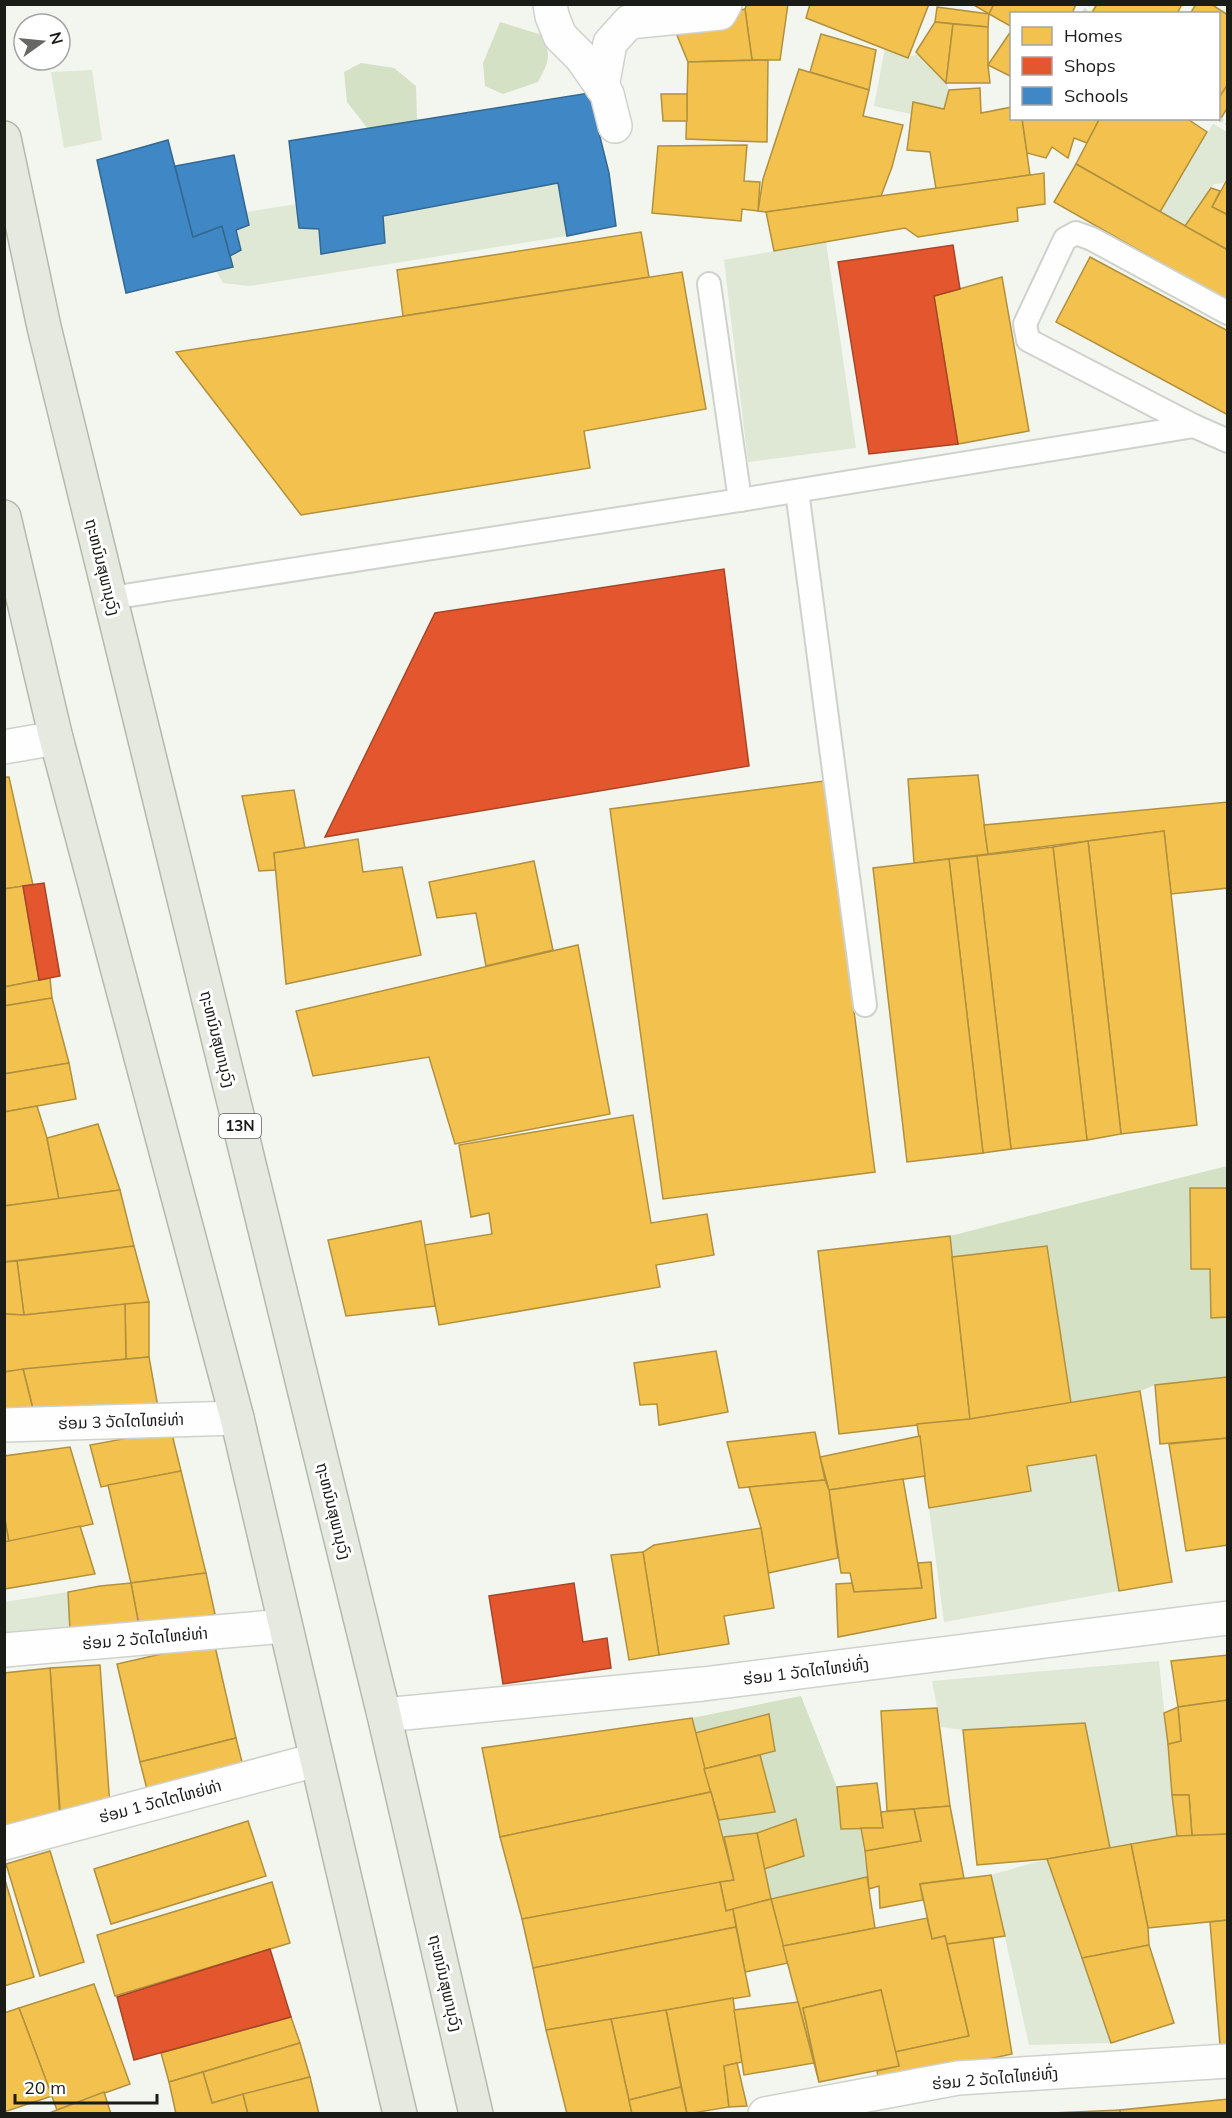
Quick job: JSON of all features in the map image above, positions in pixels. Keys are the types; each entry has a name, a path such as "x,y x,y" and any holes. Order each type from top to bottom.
{"highway":[{"name":"ຖະຫນົນສຸພານຸວົງ","path":"4,138 44,327 384,1715 476,2114"},
{"path":"4,517 56,738 237,1418 400,2114"}],"street":[{"path":"550,4 560,36 581,57 607,94 615,126"},
{"path":"602,87 610,43 629,22 720,13 725,4"},
{"path":"4,747 56,738"},
{"name":"ຮ່ອມ 3 ວັດໄຕໄຫຍ່ທ່າ","path":"4,1425 237,1418"},
{"name":"ຮ່ອມ 1 ວັດໄຕໄຫຍ່ທົ່ງ","path":"384,1715 704,1684 1227,1618"},
{"name":"ຮ່ອມ 2 ວັດໄຕໄຫຍ່ທ່າ","path":"4,1650 285,1626"},
{"name":"ຮ່ອມ 1 ວັດໄຕໄຫຍ່ທ່າ","path":"4,1843 316,1760"},
{"name":"ຮ່ອມ 2 ວັດໄຕໄຫຍ່ທົ່ງ","path":"765,2114 958,2078 1227,2061"}],"lane":[{"path":"1227,313 1092,238 1076,233 1065,239 1025,324 1028,340 1227,441"},
{"path":"709,284 740,500"},
{"path":"111,598 740,500 1194,426"},
{"path":"797,490 865,1005"}],"green space":[{"path":"500,22 545,36 548,56 538,82 503,94 485,86 483,63"},
{"path":"885,48 908,57 919,54 946,83 949,90 944,109 915,104 911,114 874,106"},
{"path":"361,63 394,68 416,86 417,120 368,129 347,102 344,72"},
{"path":"92,70 102,140 64,148 51,72"},
{"path":"1213,124 1227,132 1225,183 1214,184 1185,226 1160,212"},
{"path":"558,183 567,236 249,286 223,283 216,271 233,267 230,256 241,250 236,230 248,225 246,212 297,204 299,228 319,229 321,254 385,243 383,216"},
{"path":"826,242 856,448 748,462 724,260"},
{"path":"1227,1166 1227,1188 1190,1189 1191,1268 1210,1269 1211,1317 1227,1317 1227,1377 1155,1385 1140,1391 1071,1403 1047,1246 952,1257 950,1236"},
{"path":"1096,1455 1119,1591 944,1622 929,1508 1031,1491 1027,1466"},
{"path":"68,1592 70,1631 5,1635 4,1602"},
{"path":"1159,1661 1177,1836 1110,1848 1085,1723 963,1730 941,1727 932,1681"},
{"path":"801,1696 837,1787 861,1828 867,1877 771,1899 764,1869 804,1856 796,1820 757,1833 724,1837 719,1820 775,1811 760,1755 775,1750 769,1714 695,1733 692,1718"},
{"path":"1047,1859 1111,2043 1029,2045 991,1875"}],"building: Homes":[{"path":"747,4 788,4 780,60 752,60 745,9"},
{"path":"810,4 929,4 908,58 806,18"},
{"path":"972,4 994,4 989,14"},
{"path":"994,4 1076,4 1073,12 1010,12 1010,26 989,14"},
{"path":"1097,4 1182,4 1178,12 1092,12"},
{"path":"1196,4 1211,4 1228,15 1228,84 1220,98 1220,12 1191,12"},
{"path":"937,7 989,14 988,27 935,22"},
{"path":"745,9 752,60 688,62 674,28"},
{"path":"935,22 953,24 946,83 916,52"},
{"path":"953,24 988,27 990,83 946,83"},
{"path":"1010,32 1010,76 988,65"},
{"path":"821,34 876,50 869,90 810,72"},
{"path":"768,60 767,142 686,139 688,62"},
{"path":"799,69 869,90 863,116 903,125 892,167 881,196 766,212 758,211 763,179"},
{"path":"1228,84 1228,107 1220,120 1220,96"},
{"path":"980,88 981,113 1010,107 1010,120 1022,120 1030,175 936,189 930,152 907,150 913,102 944,109 949,90"},
{"path":"661,94 687,94 687,121 663,121"},
{"path":"1022,120 1099,120 1087,143 1074,138 1068,158 1052,147 1046,158 1027,153"},
{"path":"1099,120 1189,120 1207,132 1160,212 1076,164"},
{"path":"747,145 744,181 760,182 758,211 742,209 741,221 652,213 658,146"},
{"path":"1076,164 1228,250 1228,301 1054,202"},
{"path":"1044,173 1045,204 1017,208 1018,221 918,237 905,228 774,251 766,212"},
{"path":"1228,178 1228,215 1212,207"},
{"path":"1211,188 1220,191 1212,207 1228,215 1228,250 1185,226"},
{"path":"641,232 649,277 403,316 397,270"},
{"path":"1090,257 1228,331 1228,415 1056,322"},
{"path":"682,272 706,409 584,431 590,468 301,515 176,352"},
{"path":"1002,277 1029,431 958,444 934,296"},
{"path":"978,775 988,854 914,863 908,779"},
{"path":"4,777 9,777 33,885 4,889"},
{"path":"824,781 875,1172 663,1199 610,809"},
{"path":"294,790 305,848 274,853 276,870 259,871 242,796"},
{"path":"1228,802 1228,888 1171,894 1164,831 988,854 984,825"},
{"path":"1164,831 1197,1125 1121,1134 1088,841"},
{"path":"358,839 363,872 402,867 421,955 286,984 274,853"},
{"path":"1088,841 1121,1134 1087,1140 1053,847"},
{"path":"1053,847 1087,1140 1011,1149 977,856"},
{"path":"977,856 1011,1149 983,1153 949,859"},
{"path":"949,859 983,1153 907,1162 873,868"},
{"path":"534,861 553,950 486,966 476,913 437,918 429,882"},
{"path":"23,886 39,980 4,987 4,889"},
{"path":"578,945 610,1114 455,1144 429,1057 313,1076 296,1011"},
{"path":"50,978 52,998 4,1006 4,987"},
{"path":"52,998 69,1063 4,1074 4,1006"},
{"path":"69,1063 76,1099 4,1112 4,1074"},
{"path":"37,1106 47,1138 59,1199 4,1206 4,1112"},
{"path":"633,1115 651,1223 707,1214 714,1255 656,1265 660,1287 439,1325 424,1245 492,1234 489,1213 471,1217 459,1145"},
{"path":"98,1124 120,1190 59,1199 47,1138"},
{"path":"1190,1188 1228,1188 1228,1317 1211,1318 1210,1269 1191,1269"},
{"path":"120,1190 134,1246 4,1262 4,1206"},
{"path":"421,1221 435,1306 346,1316 328,1240"},
{"path":"950,1236 970,1419 839,1434 818,1251"},
{"path":"134,1246 149,1302 24,1315 17,1261"},
{"path":"1047,1246 1071,1403 970,1419 952,1257"},
{"path":"17,1261 24,1315 4,1314 4,1262"},
{"path":"149,1302 149,1357 126,1359 125,1304"},
{"path":"125,1304 126,1359 4,1372 4,1314 24,1315"},
{"path":"716,1351 728,1412 659,1425 657,1404 640,1405 634,1363"},
{"path":"149,1357 158,1407 34,1413 23,1369"},
{"path":"23,1369 34,1413 4,1415 4,1372"},
{"path":"1227,1377 1228,1438 1160,1444 1155,1385"},
{"path":"1140,1391 1172,1582 1119,1591 1096,1455 1027,1466 1031,1491 929,1508 917,1424 970,1419"},
{"path":"171,1430 181,1471 101,1487 90,1445"},
{"path":"815,1432 825,1480 739,1488 727,1442"},
{"path":"920,1436 925,1476 829,1490 820,1457"},
{"path":"1228,1438 1228,1545 1186,1551 1169,1444"},
{"path":"70,1447 93,1524 9,1542 4,1515 4,1456"},
{"path":"181,1471 206,1573 131,1583 108,1485"},
{"path":"903,1479 922,1588 854,1592 850,1573 841,1573 829,1490"},
{"path":"825,1480 829,1490 838,1558 768,1573 761,1528 749,1487"},
{"path":"4,1515 9,1542 4,1542"},
{"path":"80,1526 95,1574 4,1589 4,1542"},
{"path":"761,1528 774,1608 724,1616 729,1644 659,1655 643,1552 654,1545"},
{"path":"643,1552 659,1655 629,1660 611,1555"},
{"path":"931,1562 936,1618 838,1637 836,1584 852,1583 854,1592 922,1588 918,1563"},
{"path":"206,1573 215,1614 140,1631 131,1583"},
{"path":"131,1583 140,1631 70,1631 68,1592"},
{"path":"214,1642 236,1738 140,1762 117,1664"},
{"path":"1228,1655 1228,1700 1178,1707 1171,1661"},
{"path":"100,1665 110,1807 60,1810 50,1668"},
{"path":"50,1668 60,1819 4,1826 4,1673"},
{"path":"1228,1700 1228,1834 1192,1836 1189,1795 1172,1795 1168,1744 1181,1741 1178,1707"},
{"path":"1178,1707 1181,1741 1168,1744 1164,1713"},
{"path":"937,1708 950,1806 887,1811 881,1711"},
{"path":"769,1714 775,1751 704,1769 695,1733"},
{"path":"692,1718 711,1792 500,1837 482,1748"},
{"path":"1085,1723 1110,1848 1047,1859 977,1865 963,1730"},
{"path":"236,1738 245,1774 149,1797 140,1762"},
{"path":"760,1755 775,1812 719,1820 704,1769"},
{"path":"877,1783 883,1828 841,1829 837,1787"},
{"path":"711,1792 734,1880 522,1919 500,1837"},
{"path":"1172,1795 1189,1795 1192,1836 1177,1836"},
{"path":"950,1806 964,1878 920,1884 923,1900 880,1908 879,1886 869,1889 865,1851 921,1841 914,1809"},
{"path":"914,1809 921,1841 865,1851 861,1828 883,1828 881,1812"},
{"path":"796,1819 804,1856 764,1869 757,1833"},
{"path":"248,1821 266,1876 111,1924 94,1869"},
{"path":"757,1833 771,1899 726,1911 720,1882 734,1880 724,1837"},
{"path":"1228,1834 1228,1920 1148,1928 1131,1844 1177,1836"},
{"path":"1131,1844 1148,1928 1149,1945 1082,1958 1047,1859"},
{"path":"50,1851 84,1962 40,1976 6,1864"},
{"path":"991,1875 1005,1936 947,1944 945,1936 932,1939 920,1884"},
{"path":"867,1877 875,1928 783,1946 771,1899"},
{"path":"4,1880 34,1977 4,1986"},
{"path":"272,1882 290,1943 115,1996 97,1935"},
{"path":"720,1882 726,1911 733,1909 736,1927 533,1968 522,1919"},
{"path":"771,1899 788,1963 745,1972 733,1909"},
{"path":"927,1918 932,1939 945,1936 969,2036 895,2052 881,1990 803,2008 819,2082 783,1946"},
{"path":"1228,1920 1228,2044 1220,2045 1210,1922"},
{"path":"736,1927 750,1996 546,2030 533,1968"},
{"path":"993,1938 1012,2054 879,2083 877,2071 899,2066 895,2052 969,2036 947,1944"},
{"path":"1149,1945 1174,2023 1111,2043 1082,1958"},
{"path":"94,1984 130,2084 57,2110 19,2008"},
{"path":"881,1990 899,2066 819,2082 803,2008"},
{"path":"733,1998 742,2062 724,2066 729,2107 687,2114 666,2010"},
{"path":"798,2002 814,2063 744,2075 734,2010"},
{"path":"19,2008 52,2096 4,2112 4,2013"},
{"path":"666,2010 681,2087 629,2100 611,2019"},
{"path":"291,2017 300,2043 169,2082 161,2053"},
{"path":"611,2019 632,2114 567,2114 546,2030"},
{"path":"300,2043 310,2077 212,2103 203,2072"},
{"path":"737,2063 747,2106 729,2107 724,2066"},
{"path":"203,2072 212,2103 243,2094 248,2114 176,2114 169,2082"},
{"path":"310,2077 319,2114 248,2114 243,2094"},
{"path":"681,2087 687,2114 632,2114 629,2100"},
{"path":"104,2092 111,2114 47,2114 57,2110"},
{"path":"1228,2099 1228,2114 1120,2114 1120,2110"},
{"path":"1120,2110 1120,2114 1029,2114"}],"building: Shops":[{"path":"953,245 960,289 934,296 958,444 869,454 838,262"},
{"path":"724,569 749,766 325,837 435,613"},
{"path":"44,883 60,976 39,980 23,886"},
{"path":"574,1583 583,1642 607,1638 611,1668 503,1684 489,1596"},
{"path":"270,1949 291,2017 134,2060 117,1997"}],"building: Schools":[{"path":"589,93 609,173 616,226 567,236 558,183 383,216 385,243 321,254 319,229 299,228 289,141"},
{"path":"168,140 193,237 222,226 233,267 126,293 97,160"},
{"path":"234,155 249,225 236,230 241,250 230,256 222,226 193,237 175,166"}]}
